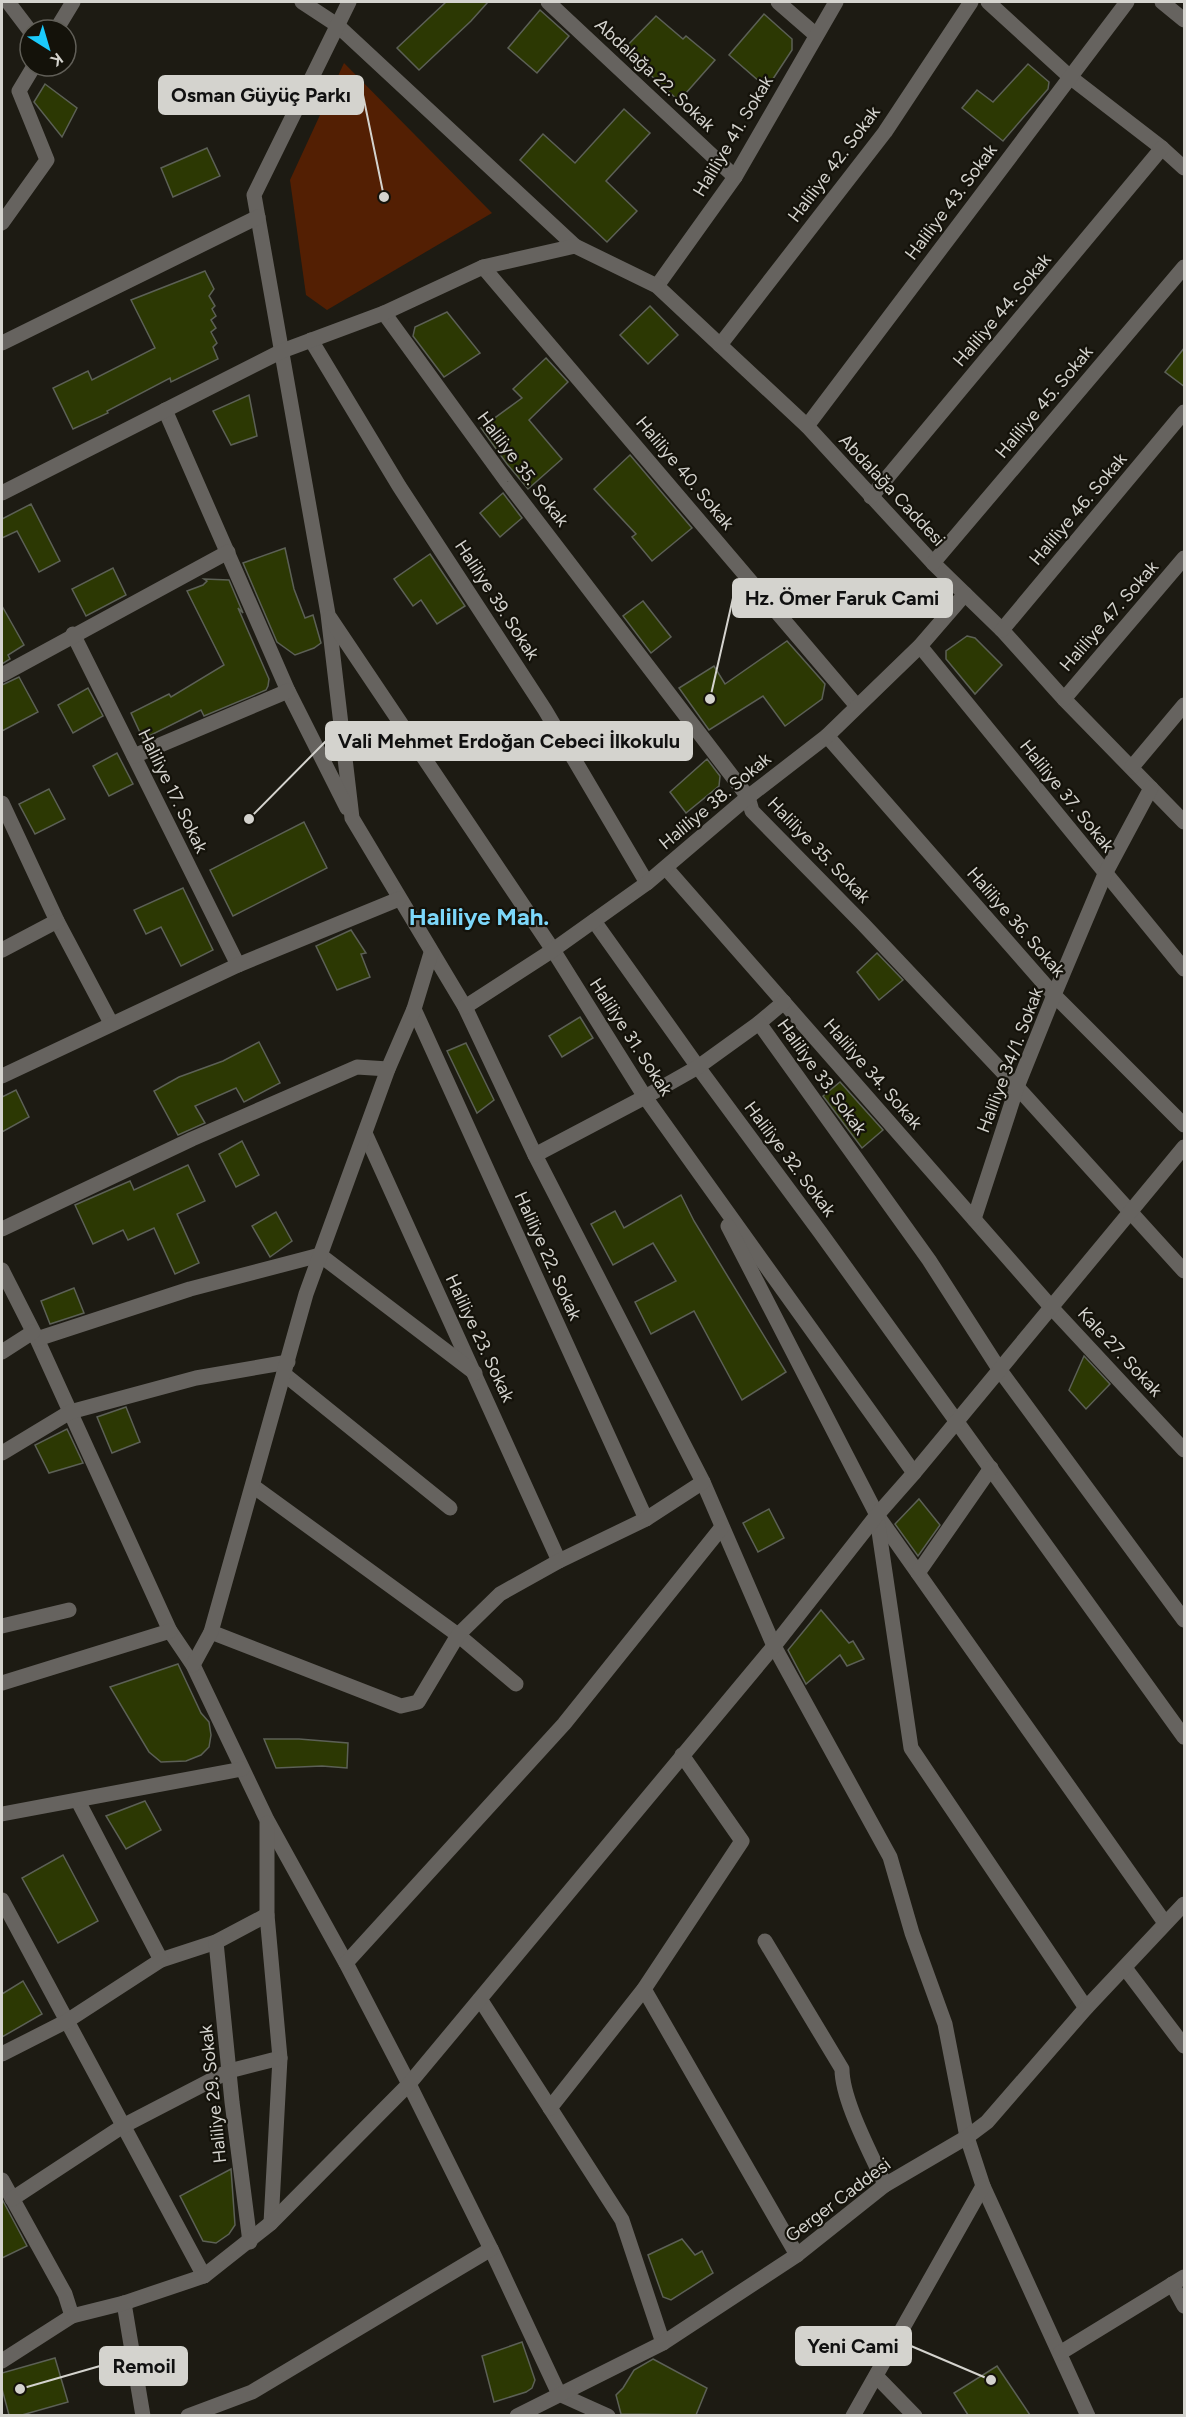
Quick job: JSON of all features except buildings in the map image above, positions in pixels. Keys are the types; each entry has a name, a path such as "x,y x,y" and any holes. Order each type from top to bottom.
{"street":[{"path":"8,2 20,18"},
{"path":"63,18 73,2"},
{"name":"Abdalağa Caddesi","path":"303,2 337,25 575,246 657,286 807,426 933,563 1002,630 1064,699 1185,822"},
{"path":"350,2 254,195 327,614 352,818"},
{"name":"Abdalağa 22. Sokak","path":"548,2 735,177"},
{"path":"778,2 816,35"},
{"name":"Haliliye 41. Sokak","path":"657,286 735,177 836,2"},
{"name":"Haliliye 42. Sokak","path":"720,345 885,132 971,2"},
{"path":"988,2 1070,77 1185,168"},
{"name":"Haliliye 43. Sokak","path":"807,426 1127,2"},
{"path":"1162,2 1185,20"},
{"path":"2,223 47,160 19,91 27,78"},
{"name":"Haliliye 44. Sokak","path":"871,497 1162,148"},
{"path":"2,343 258,217"},
{"path":"2,493 282,351 384,313 483,267 575,246"},
{"name":"Haliliye 40. Sokak","path":"483,267 856,705"},
{"name":"Haliliye 45. Sokak","path":"933,563 1185,267"},
{"name":"Haliliye 35. Sokak","path":"384,313 507,482 748,797 752,811 863,924 1017,1087 1185,1271"},
{"name":"Haliliye 39. Sokak","path":"311,340 399,486 545,710 647,883"},
{"path":"165,410 288,691 352,818 465,1007 535,1155 703,1482 774,1646 890,1857 912,1934 945,2024 967,2137 983,2186 1088,2415"},
{"name":"Haliliye 46. Sokak","path":"1002,630 1185,412"},
{"path":"2,675 228,552"},
{"name":"Haliliye 47. Sokak","path":"1064,699 1185,558"},
{"name":"Haliliye 38. Sokak","path":"465,1007 553,950 647,883 748,797 827,736 856,705 920,646 965,594"},
{"name":"Haliliye 31. Sokak","path":"327,614 553,950 645,1097 914,1473"},
{"name":"Haliliye 17. Sokak","path":"74,634 238,965"},
{"name":"Haliliye 37. Sokak","path":"920,646 1185,969"},
{"path":"134,756 288,691"},
{"path":"1132,767 1185,705"},
{"name":"Haliliye 36. Sokak","path":"827,736 1054,995 1185,1125"},
{"name":"Haliliye 34/1. Sokak","path":"974,1219 1017,1087 1054,995 1105,874 1151,788"},
{"path":"2,806 57,921 111,1023"},
{"name":"Haliliye 34. Sokak","path":"666,868 1051,1307"},
{"path":"2,1076 238,965 399,899"},
{"path":"2,951 57,921"},
{"name":"Haliliye 32. Sokak","path":"594,921 1185,1737"},
{"path":"194,1665 211,1632 306,1294 388,1069 414,1009 431,953"},
{"path":"759,1023 784,1002"},
{"name":"Haliliye 22. Sokak","path":"414,1009 646,1519"},
{"name":"Haliliye 33. Sokak","path":"535,1155 698,1067 759,1023 929,1260 999,1369 1185,1620"},
{"path":"2,1228 192,1139 357,1067 388,1069"},
{"name":"Haliliye 23. Sokak","path":"364,1133 559,1561"},
{"path":"2,2361 72,2316 204,2276 250,2242 271,2223 409,2084 774,1646 877,1515 1185,1147"},
{"path":"703,1178 877,1515 1165,1923"},
{"path":"2,1352 35,1336 190,1289 320,1255"},
{"path":"320,1255 475,1373"},
{"path":"2,1270 35,1336 170,1631 194,1665 267,1820 346,1963 409,2084 491,2249 559,2394 608,2415"},
{"name":"Kale 27. Sokak","path":"1051,1307 1185,1450"},
{"path":"2,1453 70,1412 196,1378 286,1368 450,1508"},
{"path":"918,1574 991,1468"},
{"path":"211,1632 401,1706 418,1702 458,1635 500,1594 559,1561 646,1519 703,1482"},
{"path":"253,1486 458,1635 516,1684"},
{"path":"877,1515 910,1748 1086,2008"},
{"path":"346,1963 564,1724 722,1527"},
{"path":"2,1626 69,1610"},
{"path":"2,1683 170,1631"},
{"path":"550,2108 644,1989 742,1841 682,1755"},
{"path":"2,1814 242,1769"},
{"path":"78,1801 161,1960"},
{"path":"267,1820 267,1915 280,2058 271,2223"},
{"path":"2,1900 204,2276"},
{"name":"Gerger Caddesi","path":"517,2415 663,2343 797,2255 885,2185 967,2137 987,2122 1086,2008 1185,1904"},
{"path":"2,2054 67,2021 161,1960 216,1942 267,1915"},
{"path":"765,1941 842,2069 842,2080 849,2101 885,2185"},
{"name":"Haliliye 29. Sokak","path":"216,1942 250,2242"},
{"path":"1125,1968 1185,2046"},
{"path":"644,1989 797,2255"},
{"path":"480,1999 621,2220 663,2343"},
{"path":"12,2199 123,2126 229,2071 280,2058"},
{"path":"2,2180 65,2294 72,2316"},
{"path":"853,2415 983,2186"},
{"path":"188,2415 252,2392 491,2249"},
{"path":"1060,2353 1178,2280 1185,2306"},
{"path":"124,2302 143,2415"},
{"path":"876,2376 915,2415"}],"shaded area":[{"path":"344,63 492,213 327,310 306,295 290,180"}],"place":[{"name":"Osman Güyüç Parkı","path":"384,197"},
{"name":"Hz. Ömer Faruk Cami","path":"710,699"},
{"name":"Vali Mehmet Erdoğan Cebeci İlkokulu","path":"249,819"},
{"name":"Yeni Cami","path":"991,2380"},
{"name":"Remoil","path":"20,2389"}],"district":[{"name":"Haliliye Mah.","path":"479,917"}]}
